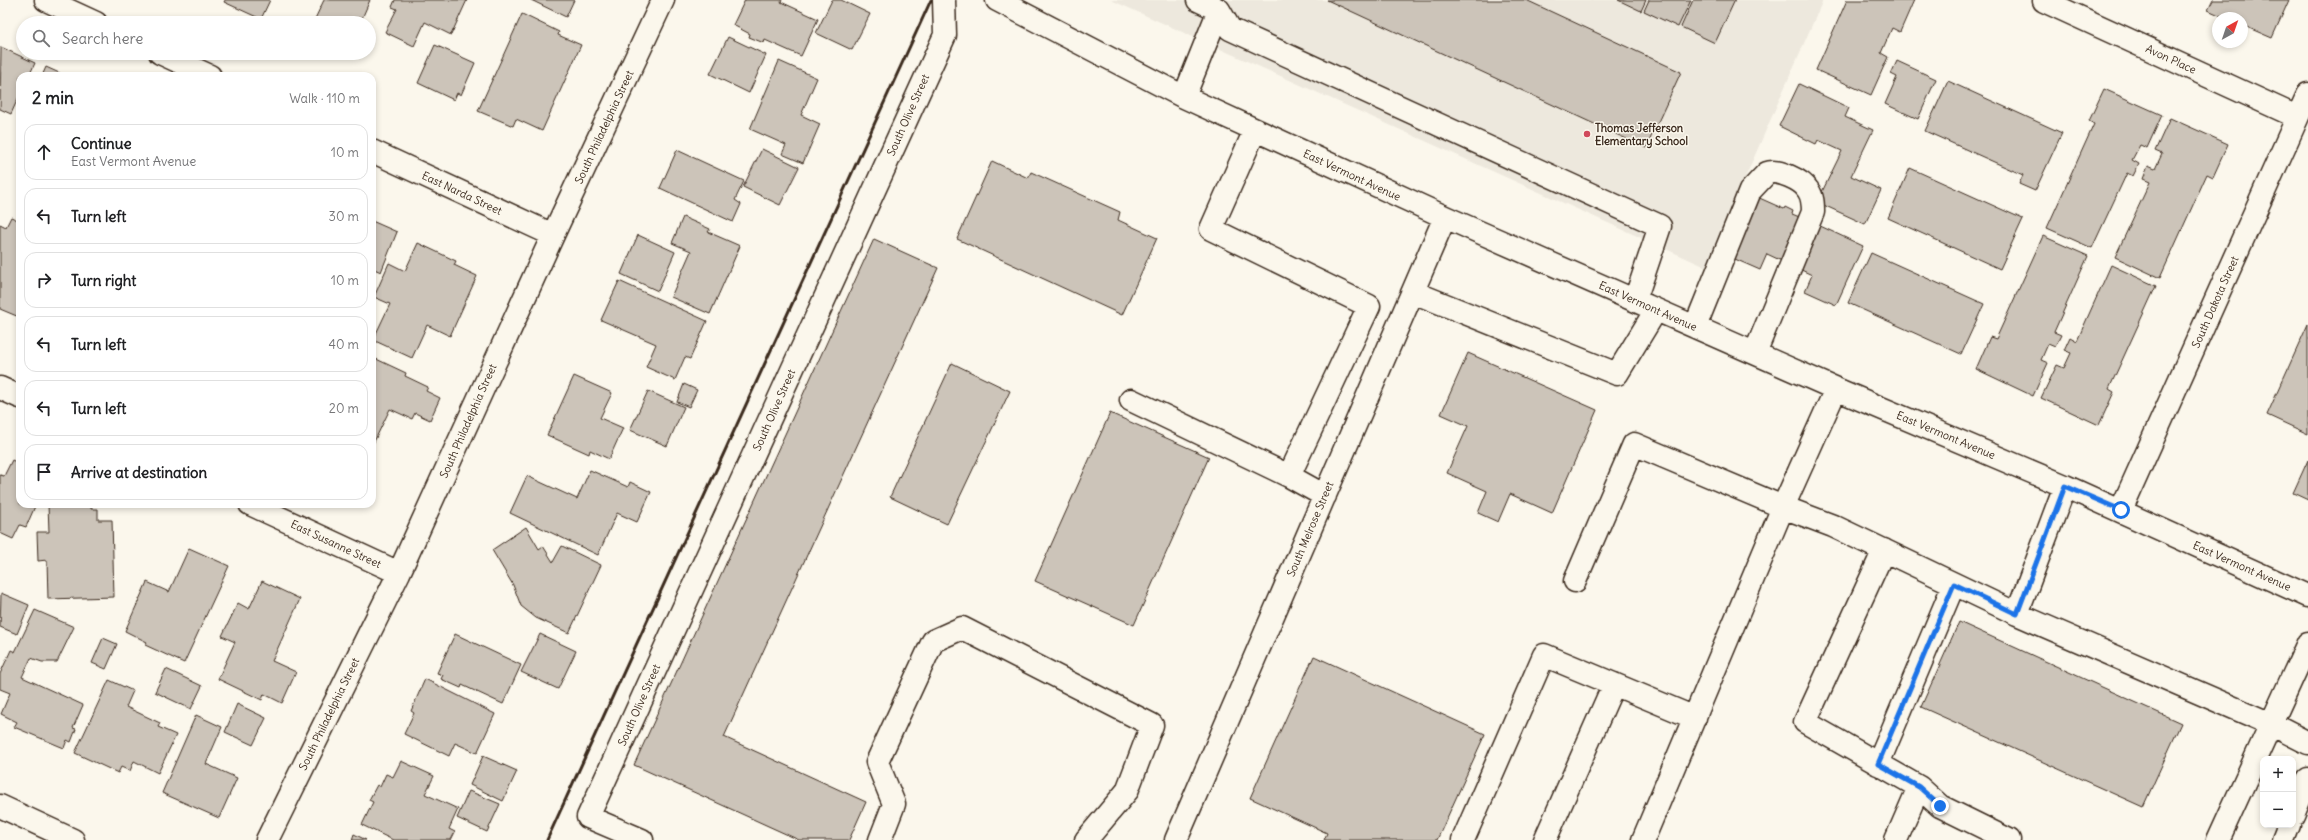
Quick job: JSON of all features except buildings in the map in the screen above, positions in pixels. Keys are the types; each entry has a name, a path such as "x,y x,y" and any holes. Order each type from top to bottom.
{"street":[{"path":"46,0 81,16"},
{"name":"South Philadelphia Street","path":"267,840 399,573 553,235 663,0"},
{"name":"South Olive Street","path":"642,840 588,817 945,35 944,0"},
{"name":"East Vermont Avenue","path":"997,0 1184,97 1445,217 1836,389 2121,510 2308,596"},
{"path":"1198,0 1219,10 1230,29 1660,226 1635,300"},
{"name":"Avon Place","path":"2044,1 2297,117"},
{"path":"1184,97 1219,10"},
{"path":"175,60 201,72"},
{"name":"South Dakota Street","path":"2121,510 2308,94"},
{"path":"1255,130 1211,229 1369,306 1289,476"},
{"name":"East Narda Street","path":"376,153 553,235"},
{"path":"1695,327 1750,191 1767,173 1776,172 1804,185 1812,198 1813,212 1755,353"},
{"name":"South Melrose Street","path":"1176,840 1445,217"},
{"path":"1413,292 1617,374 1656,310"},
{"path":"0,388 16,395"},
{"path":"1644,840 1783,507 1836,389"},
{"path":"1131,400 1289,476 1325,496"},
{"path":"1575,581 1634,444 1783,507 1833,526 2017,614 2271,724 2308,743"},
{"path":"2017,614 2065,486"},
{"name":"East Susanne Street","path":"259,508 399,573"},
{"path":"1884,550 1805,722 1919,787 1940,806 2009,840"},
{"path":"1878,764 1954,584"},
{"path":"880,840 894,804 877,762 932,641 962,628 1152,725 1127,791 1086,840"},
{"path":"2218,840 2308,643"},
{"path":"1463,840 1544,655 1695,718"},
{"path":"1545,840 1614,684"},
{"path":"2296,808 2308,779"},
{"path":"1896,840 1919,787"},
{"path":"0,806 73,840"},
{"path":"2283,840 2288,828"}],"shaded area":[{"name":"Thomas Jefferson Elementary School","path":"1111,0 1823,0 1706,267"}],"railway":[{"path":"547,840 931,0"}],"place":[{"name":"Thomas Jefferson Elementary School","path":"1587,134"}],"route":[{"path":"1940,806 1919,787 1878,764 1954,584 2017,614 2065,486 2121,510"}]}
